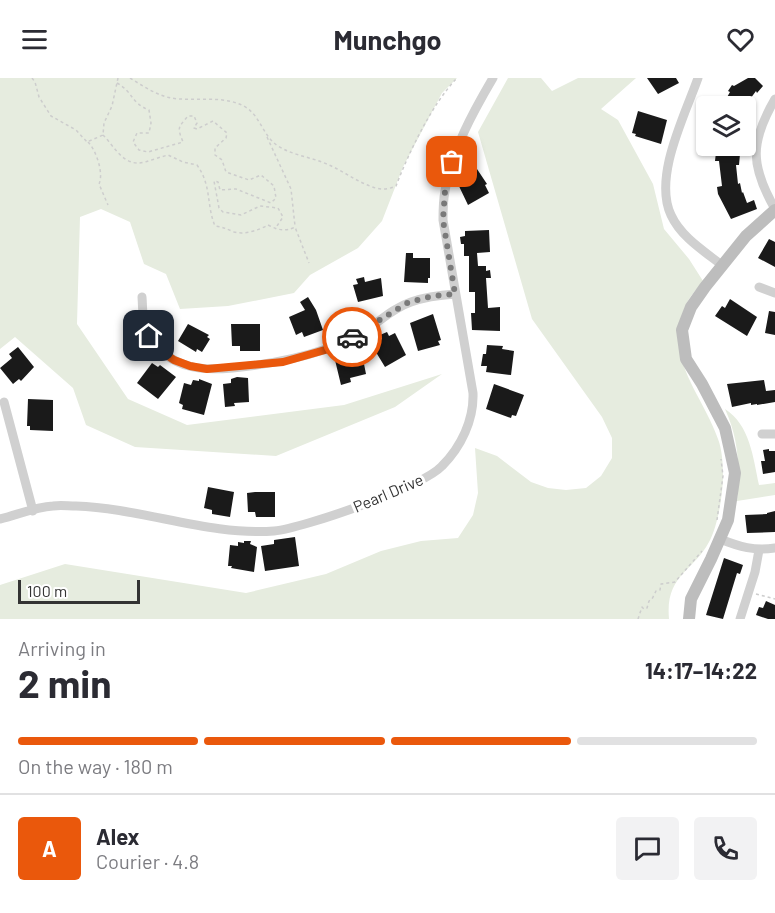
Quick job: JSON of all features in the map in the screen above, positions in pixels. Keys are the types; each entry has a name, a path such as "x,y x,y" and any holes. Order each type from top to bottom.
{"street":[{"name":"Pearl Drive","path":"0,519 52,506 102,507 233,530 275,531 330,516 416,483 441,468 456,449 470,421 473,407 473,393 443,220 445,191 452,162 493,78"},
{"path":"698,78 667,165 664,185 670,214 690,241 723,266"},
{"path":"689,619 691,599 728,520 735,473 725,428 686,359 682,330 692,307 746,236 775,209 760,176 756,160 756,145 763,119 775,99"},
{"path":"759,287 775,293"},
{"path":"142,297 145,328 161,351 174,360 207,369 283,362 325,350 363,332 409,302 455,294"},
{"path":"4,402 33,511"},
{"path":"762,434 775,434"},
{"path":"720,540 745,549 775,548"},
{"path":"740,619 759,550"}],"path":[{"path":"32,78 39,97 51,116 76,130 94,148 101,178 99,184 108,205"},
{"path":"118,78 112,106 104,123 103,135 120,156 129,162 143,163 168,155 197,165 208,185 210,213 215,226 227,227 234,232 257,232 268,225 275,229 288,231 295,227"},
{"path":"130,78 153,92 170,98 237,102 249,110 261,123 291,189 295,227 309,263"},
{"path":"266,135 277,145 294,154 327,164 370,187 387,190 396,186 403,167 442,93 457,78"},
{"path":"117,83 124,87 139,106 149,110 151,123 149,133 137,133 133,142 139,150 148,152 183,142 178,130 188,116 194,116 197,123 194,128 197,129 213,121 227,134 226,138 215,148 215,155 222,160 226,172 249,180 261,175 274,186 276,198 271,203 236,189 220,190 218,182 214,181 219,208 223,212 241,215 260,206 278,208 283,217 275,229"},
{"path":"87,142 103,135"},
{"path":"716,525 723,476 720,452"},
{"path":"638,619 642,607 647,608 656,591 660,590 661,584 675,582 702,551"},
{"path":"748,592 775,599"}],"shaded area":[{"path":"0,78 457,78 442,93 403,167 382,221 358,248 310,275 294,293 228,306 180,309 166,274 144,264 130,222 101,209 80,217 77,324 128,399 187,425 344,405 442,374 395,407 276,456 135,447 86,425 73,388 15,337 0,349"},
{"path":"508,78 541,78 552,91 578,78 636,78 601,109 618,120 653,184 664,229 689,259 703,281 685,307 680,326 679,344 688,376 719,443 723,466 722,491 717,519 709,542 676,583 671,593 669,619 0,619 0,585 65,564 246,593 326,574 381,551 421,541 458,538 473,515 478,493 475,448 497,456 531,482 548,488 566,490 586,488 601,476 612,458 612,438 602,417 532,319 478,132"},
{"path":"725,409 740,424 745,433 759,485 775,483 775,495 737,501 737,454 730,420"}],"building":[{"path":"647,78 676,78 679,83 658,94"},
{"path":"748,78 755,78 763,86 752,96 728,96 730,92 728,91 732,85"},
{"path":"638,111 667,120 661,144 632,133"},
{"path":"716,156 740,156 739,165 736,165 738,184 740,183 747,203 754,200 757,209 731,219 718,194 717,187 722,186 719,161 715,161"},
{"path":"477,169 487,184 485,185 489,193 468,205 457,182 463,179 461,175"},
{"path":"489,230 490,252 477,253 478,266 486,266 486,271 490,270 491,278 486,278 488,308 500,307 500,331 472,330 471,313 475,313 475,292 469,292 469,256 464,256 464,244 461,244 460,237 465,236 465,231"},
{"path":"769,239 775,242 775,267 758,258"},
{"path":"406,253 413,253 413,258 430,258 428,283 404,282"},
{"path":"364,277 365,282 381,278 383,296 358,302 353,285 358,284 356,279"},
{"path":"308,297 316,310 323,330 304,337 302,332 296,335 289,317 305,310 300,302"},
{"path":"730,299 757,317 747,336 715,316 722,306 725,308"},
{"path":"769,311 775,312 775,335 765,333"},
{"path":"433,314 441,340 438,341 440,345 418,351 410,323"},
{"path":"188,324 209,335 207,337 210,339 202,352 197,349 196,352 178,341"},
{"path":"231,324 260,324 260,351 240,351 240,346 232,346"},
{"path":"387,332 389,336 395,333 406,355 385,367 371,344 382,339 380,335"},
{"path":"487,345 503,346 502,349 514,351 511,375 486,372 487,366 481,366"},
{"path":"18,347 34,367 21,381 19,379 13,384 0,368 12,358 9,354"},
{"path":"362,354 366,374 350,378 351,382 341,385 335,360"},
{"path":"152,363 158,367 160,365 176,377 158,399 137,383"},
{"path":"248,378 249,402 234,403 235,406 225,407 223,384 231,383 231,379"},
{"path":"199,379 212,384 204,415 182,409 183,405 179,403 184,383 191,385 193,380 199,381"},
{"path":"764,380 766,391 775,390 775,402 732,407 727,384"},
{"path":"494,384 524,395 516,416 512,415 511,418 486,409"},
{"path":"28,399 53,400 53,431 30,430 30,426 27,426"},
{"path":"769,449 769,451 775,451 775,472 763,474 761,461 765,461 763,450"},
{"path":"208,487 234,492 230,517 212,514 212,510 204,508"},
{"path":"275,492 275,517 256,517 255,512 248,512 247,493"},
{"path":"775,511 775,532 747,533 745,515 767,514"},
{"path":"295,537 299,566 265,571 261,546 274,544 274,540"},
{"path":"244,541 251,541 250,544 257,547 254,572 228,566 230,545 238,546 238,542 244,543"},
{"path":"724,558 743,565 740,574 737,573 723,619 706,615"},
{"path":"766,601 775,605 775,619 756,615 759,607 763,608"}],"way so far":[{"path":"352,337 409,302 455,294 443,220 445,191 452,162"}],"route":[{"path":"149,336 161,351 174,360 207,369 283,362 325,350 352,337"}]}
